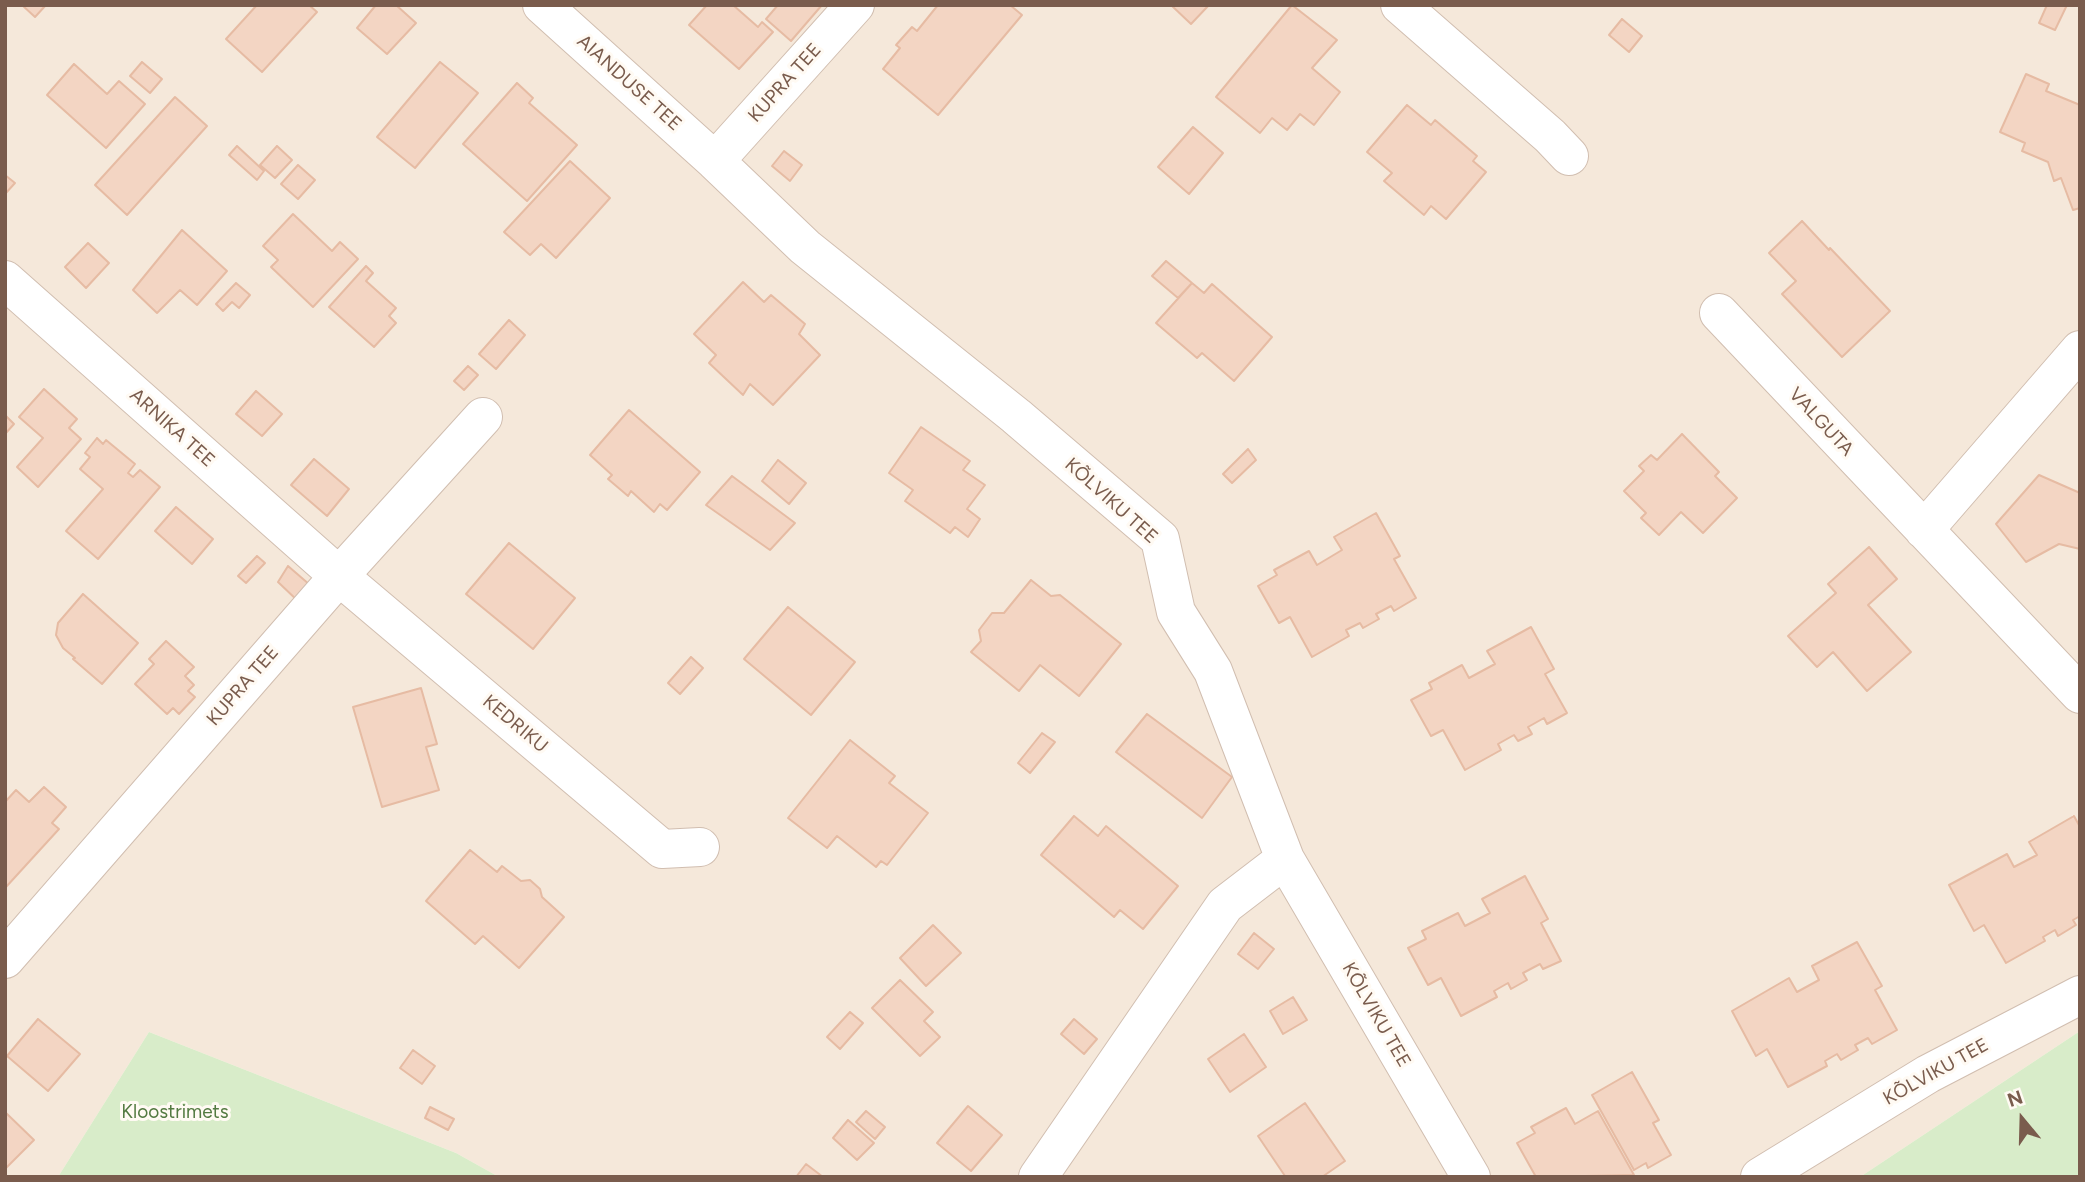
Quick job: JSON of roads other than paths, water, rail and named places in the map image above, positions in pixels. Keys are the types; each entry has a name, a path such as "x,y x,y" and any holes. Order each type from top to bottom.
{"street":[{"name":"AIANDUSE TEE","path":"542,5 715,161"},
{"name":"KUPRA TEE","path":"715,161 855,5"},
{"path":"1400,5 1550,136 1569,156"},
{"name":"KÕLVIKU TEE","path":"715,161 805,247 1016,416 1160,539 1176,612 1213,671 1285,859 1471,1177"},
{"name":"ARNIKA TEE","path":"5,280 339,576"},
{"name":"VALGUTA","path":"1718,313 2080,694"},
{"path":"1924,530 2080,350"},
{"name":"KUPRA TEE","path":"5,959 339,576 483,417"},
{"name":"KEDRIKU","path":"339,576 662,849 700,847"},
{"path":"1038,1177 1225,905 1285,859"},
{"name":"KÕLVIKU TEE","path":"1759,1177 1928,1074 2080,995"}],"park label":[{"name":"Kloostrimets","path":"175,1112"}]}
